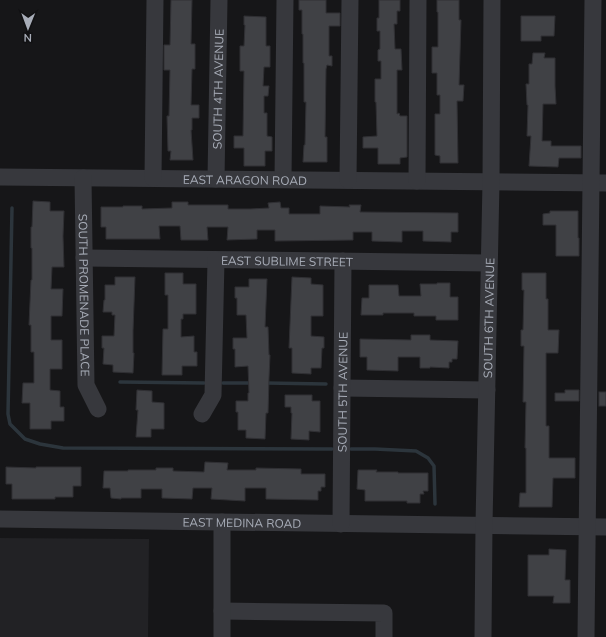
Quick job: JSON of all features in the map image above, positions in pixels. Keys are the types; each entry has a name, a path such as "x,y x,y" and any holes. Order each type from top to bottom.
{"street":[{"path":"153,178 155,0"},
{"name":"SOUTH 4TH AVENUE","path":"216,179 219,0"},
{"path":"283,180 285,0"},
{"path":"348,180 350,0"},
{"path":"417,181 418,0"},
{"name":"SOUTH 6TH AVENUE","path":"484,637 484,526 491,182 492,0"},
{"path":"586,637 587,527 598,183 592,0"},
{"name":"EAST ARAGON ROAD","path":"0,177 598,183"},
{"name":"SOUTH PROMENADE PLACE","path":"83,178 86,385 98,409"},
{"name":"EAST SUBLIME STREET","path":"84,258 489,263"},
{"path":"202,414 213,395 216,260"},
{"name":"SOUTH 5TH AVENUE","path":"342,261 342,524"},
{"path":"342,388 487,390"},
{"name":"EAST MEDINA ROAD","path":"0,519 606,527"},
{"path":"222,522 222,637"},
{"path":"222,611 384,613 384,637"}],"shaded area":[{"path":"0,538 149,539 148,637 0,637"}],"building":[{"path":"171,0 192,0 191,44 195,44 195,69 192,69 191,105 199,105 199,118 192,118 191,130 193,160 170,160 171,151 168,151 167,116 169,116 170,70 164,70 164,45 170,45"},
{"path":"299,0 326,0 326,13 340,13 340,26 329,26 329,56 332,56 332,66 327,65 326,69 325,137 327,137 327,162 303,162 306,102 304,102 302,10 299,10"},
{"path":"379,0 400,0 400,11 397,11 397,24 394,24 395,49 401,49 402,70 397,70 397,114 399,113 400,116 407,116 407,157 400,158 400,164 378,164 378,148 363,148 363,137 377,136 375,79 381,79 381,61 378,61 380,31 377,31"},
{"path":"437,0 459,0 459,20 461,20 459,85 464,85 463,101 457,101 458,163 440,163 440,156 435,155 435,114 440,114 440,95 437,95 437,73 432,73 432,47 438,47"},
{"path":"244,16 266,17 266,46 270,46 270,67 264,67 263,86 269,86 268,96 264,96 264,113 267,113 267,136 272,137 272,151 265,151 265,166 244,166 244,148 234,148 234,136 243,136 244,71 240,71 240,46 244,46"},
{"path":"521,16 555,16 554,36 541,36 541,41 521,41"},
{"path":"533,53 545,53 544,58 555,58 556,104 543,104 542,141 551,141 551,146 581,146 581,158 559,158 558,167 529,166 531,136 527,136 528,105 526,84 529,84 529,64 532,64"},
{"path":"33,201 50,202 50,211 64,211 64,267 52,267 51,289 63,289 62,316 51,316 51,340 62,340 62,369 50,369 50,390 60,391 60,407 64,407 64,421 51,421 51,429 30,429 30,403 22,403 23,383 34,383 34,352 31,352 31,325 29,325 32,280 31,227"},
{"path":"172,202 188,202 188,205 228,205 228,209 250,209 269,208 268,203 280,202 281,208 289,208 289,214 320,214 320,206 350,207 349,205 361,205 360,212 458,213 458,232 451,232 451,242 423,241 423,231 402,231 402,242 372,241 372,232 353,232 353,240 275,241 275,230 257,230 257,239 227,240 228,227 207,227 208,240 181,240 180,226 159,226 160,239 106,239 106,227 101,227 101,207 142,206 142,209 172,208"},
{"path":"550,211 578,211 579,256 556,256 556,225 543,225 543,214 550,213"},
{"path":"165,273 183,273 183,284 196,284 196,314 183,314 183,319 181,319 181,337 194,336 194,352 197,352 197,366 182,366 182,375 162,375 163,329 168,329 168,295 165,295"},
{"path":"522,273 546,273 548,330 559,330 558,353 546,353 546,426 549,426 549,458 575,458 575,478 553,478 552,507 519,507 520,493 526,493 526,402 523,402 524,346 521,346 524,290 522,290"},
{"path":"115,277 135,277 133,373 113,372 113,365 103,364 104,348 102,348 102,336 114,336 115,315 112,315 112,312 103,312 105,285 115,285"},
{"path":"292,277 311,278 311,284 323,285 323,316 311,316 311,336 324,337 324,348 322,348 321,368 311,368 311,374 292,373 292,348 289,348"},
{"path":"249,279 267,279 265,327 268,327 270,355 268,413 266,413 265,439 246,438 246,430 238,430 238,412 236,412 236,401 248,401 249,393 248,366 235,367 235,349 233,349 233,338 247,338 246,315 237,315 237,298 235,298 235,287 249,287"},
{"path":"450,283 450,297 458,297 458,320 436,320 436,316 414,316 414,313 361,315 362,298 369,298 369,285 398,285 399,296 421,296 420,284"},
{"path":"411,335 430,335 430,340 458,341 457,359 452,359 452,362 449,362 449,368 420,368 420,357 398,357 398,371 367,370 367,357 360,357 360,339 411,340"},
{"path":"137,390 152,391 152,402 164,403 164,429 151,429 151,437 136,437 138,410 136,410"},
{"path":"565,390 579,390 579,401 555,401 555,393 565,393"},
{"path":"599,392 606,392 606,406 599,406"},
{"path":"285,395 312,395 312,401 320,401 320,432 309,431 309,440 291,439 292,413 291,407 285,407"},
{"path":"205,462 228,463 227,470 256,470 256,468 301,469 301,474 325,474 325,487 321,487 321,491 318,491 318,500 266,499 266,488 245,488 245,501 211,499 212,488 193,488 192,499 162,498 162,489 141,489 141,498 121,499 111,498 110,488 103,488 104,471 156,470 156,468 173,468 173,471 204,472"},
{"path":"6,467 81,467 81,486 73,486 73,497 55,497 55,499 12,499 12,484 6,484"},
{"path":"358,470 377,470 376,472 398,473 428,473 428,491 423,491 424,494 420,494 420,503 407,503 407,501 365,501 365,490 357,489"},
{"path":"549,549 566,550 565,580 570,580 570,603 553,603 554,596 528,596 528,555 549,555"}],"waterway":[{"path":"12,208 8,414 10,424 25,439 40,444 63,448 332,449"},
{"path":"120,382 204,383"},
{"path":"223,383 252,383"},
{"path":"266,383 326,384"},
{"path":"351,449 416,451 428,458 434,466 435,504"}]}
